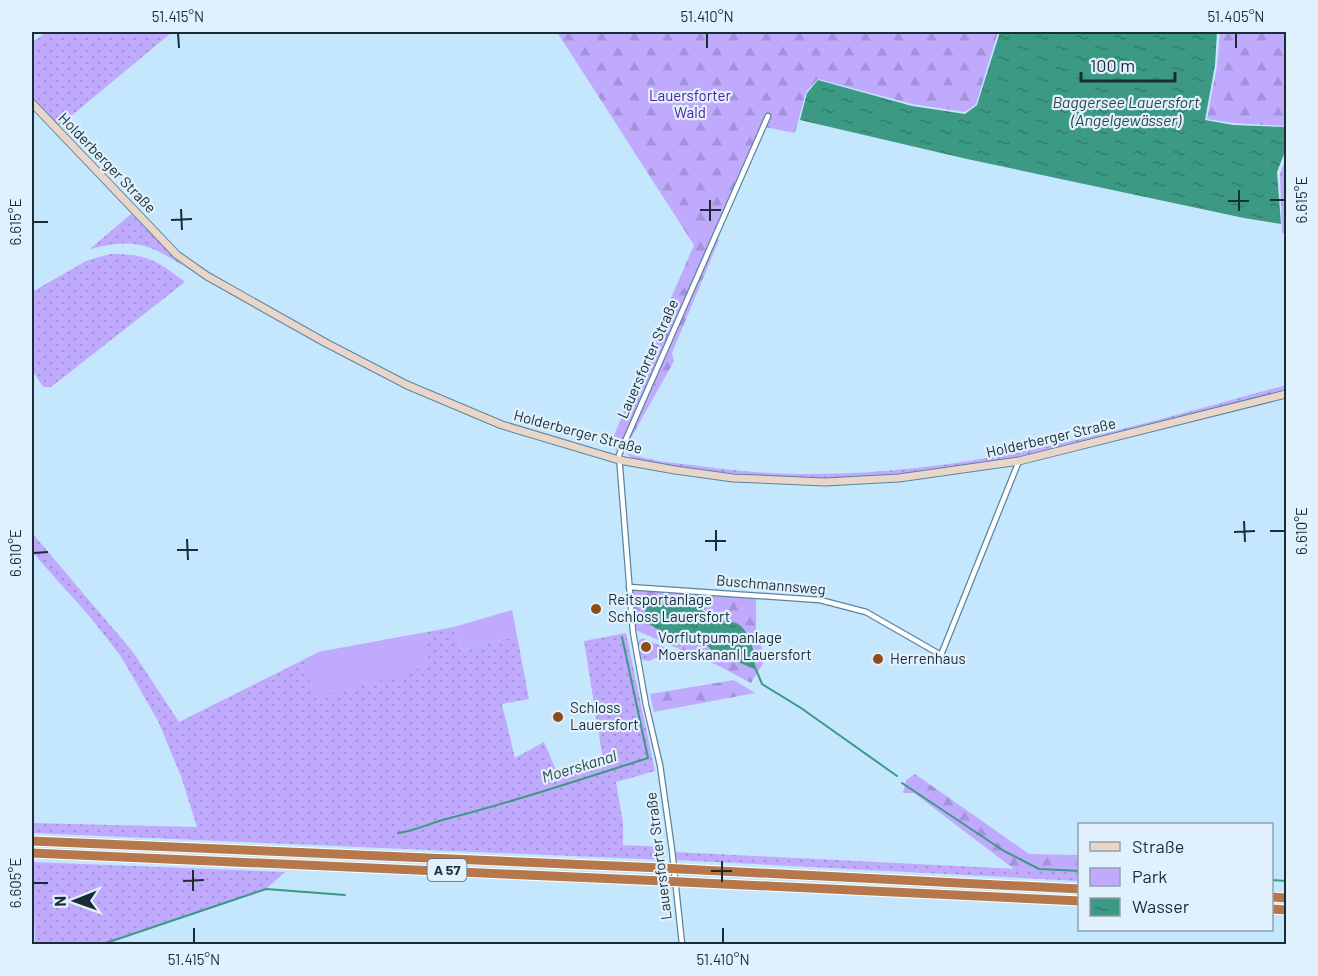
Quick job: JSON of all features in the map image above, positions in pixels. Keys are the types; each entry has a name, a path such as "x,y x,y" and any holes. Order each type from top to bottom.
{"highway":[{"name":"A 57","path":"32,841 1078,888"},
{"name":"A 57","path":"32,853 1078,901"}],"main road":[{"name":"Holderberger Straße","path":"32,103 177,255 207,276 326,344 407,385 502,425 619,460 734,478 804,482 899,478 1019,461 1287,394"}],"street":[{"name":"Lauersforter Straße","path":"682,945 661,774 634,642 619,455 768,116"},
{"name":"Buschmannsweg","path":"629,587 820,600 866,612 941,655 1019,461"}],"green space":[{"path":"47,32 171,33 59,126 32,100 32,42"},
{"name":"Lauersforter Wald","path":"557,32 998,32 976,104 965,112 912,104 818,79 806,92 795,133 760,126 714,234 719,240 672,353 674,361 631,438 626,452 609,448 694,245"},
{"path":"1220,32 1286,32 1286,126 1207,119 1217,66"},
{"path":"1286,157 1286,234 1282,233 1280,174"},
{"path":"131,214 183,266 149,247 139,245 117,244 90,249"},
{"path":"110,254 142,257 158,263 185,282 51,387 43,387 32,370 32,292 86,261"},
{"path":"1286,385 1286,390 1093,441 995,461 896,475 830,478 764,476 666,465 633,459 626,453 681,464 788,474 860,473 932,466 1004,455 1075,440"},
{"path":"32,533 133,652 179,722 319,652 454,627 462,650 517,636 529,699 502,704 515,758 544,742 556,770 603,760 584,641 626,633 655,771 616,782 623,823 623,845 664,847 665,860 32,833 32,823 197,827 181,776 158,721 122,658 91,618 32,552"},
{"path":"634,590 756,598 756,628 765,660 751,683 717,665 635,629 632,594","holes":["659,599 682,600 694,604 747,633 756,658 754,668 711,650 703,641 681,640 650,624 652,602"]},
{"path":"512,610 517,636 462,650 454,627"},
{"path":"422,633 430,664 399,676 315,698 303,660 319,652"},
{"path":"642,638 668,649 667,655 650,661 642,660 637,643"},
{"path":"734,680 755,693 654,712 650,694"},
{"path":"915,774 1029,854 1078,855 1078,872 1014,869 914,793 903,793 906,780"},
{"path":"675,852 1078,872 1078,881 676,860"},
{"path":"32,862 285,872 266,889 103,944 35,944"}],"water":[{"name":"Baggersee Lauersfort (Angelgewässer)","path":"1000,32 1217,32 1215,65 1205,120 1233,125 1286,127 1286,149 1277,172 1281,224 967,159 800,120 807,93 818,80 912,106 965,114 977,105"},
{"path":"659,599 685,602 719,619 741,626 751,643 755,657 754,669 711,650 703,641 683,642 653,626 644,619 646,606"}],"waterway":[{"name":"Moerskanal","path":"398,833 525,797 648,758 622,637"},
{"name":"Moerskanal","path":"754,665 762,684 801,708 897,776"},
{"name":"Moerskanal","path":"902,783 1004,851 1039,869 1078,871"},
{"name":"Moerskanal","path":"1273,880 1286,881"},
{"name":"Moerskanal","path":"103,944 266,889 345,895"}],"place":[{"name":"Reitsportanlage Schloss Lauersfort","path":"596,609"},
{"name":"Vorflutpumpanlage Moerskananl Lauersfort","path":"646,647"},
{"name":"Herrenhaus","path":"878,659"},
{"name":"Schloss Lauersfort","path":"558,717"}]}
